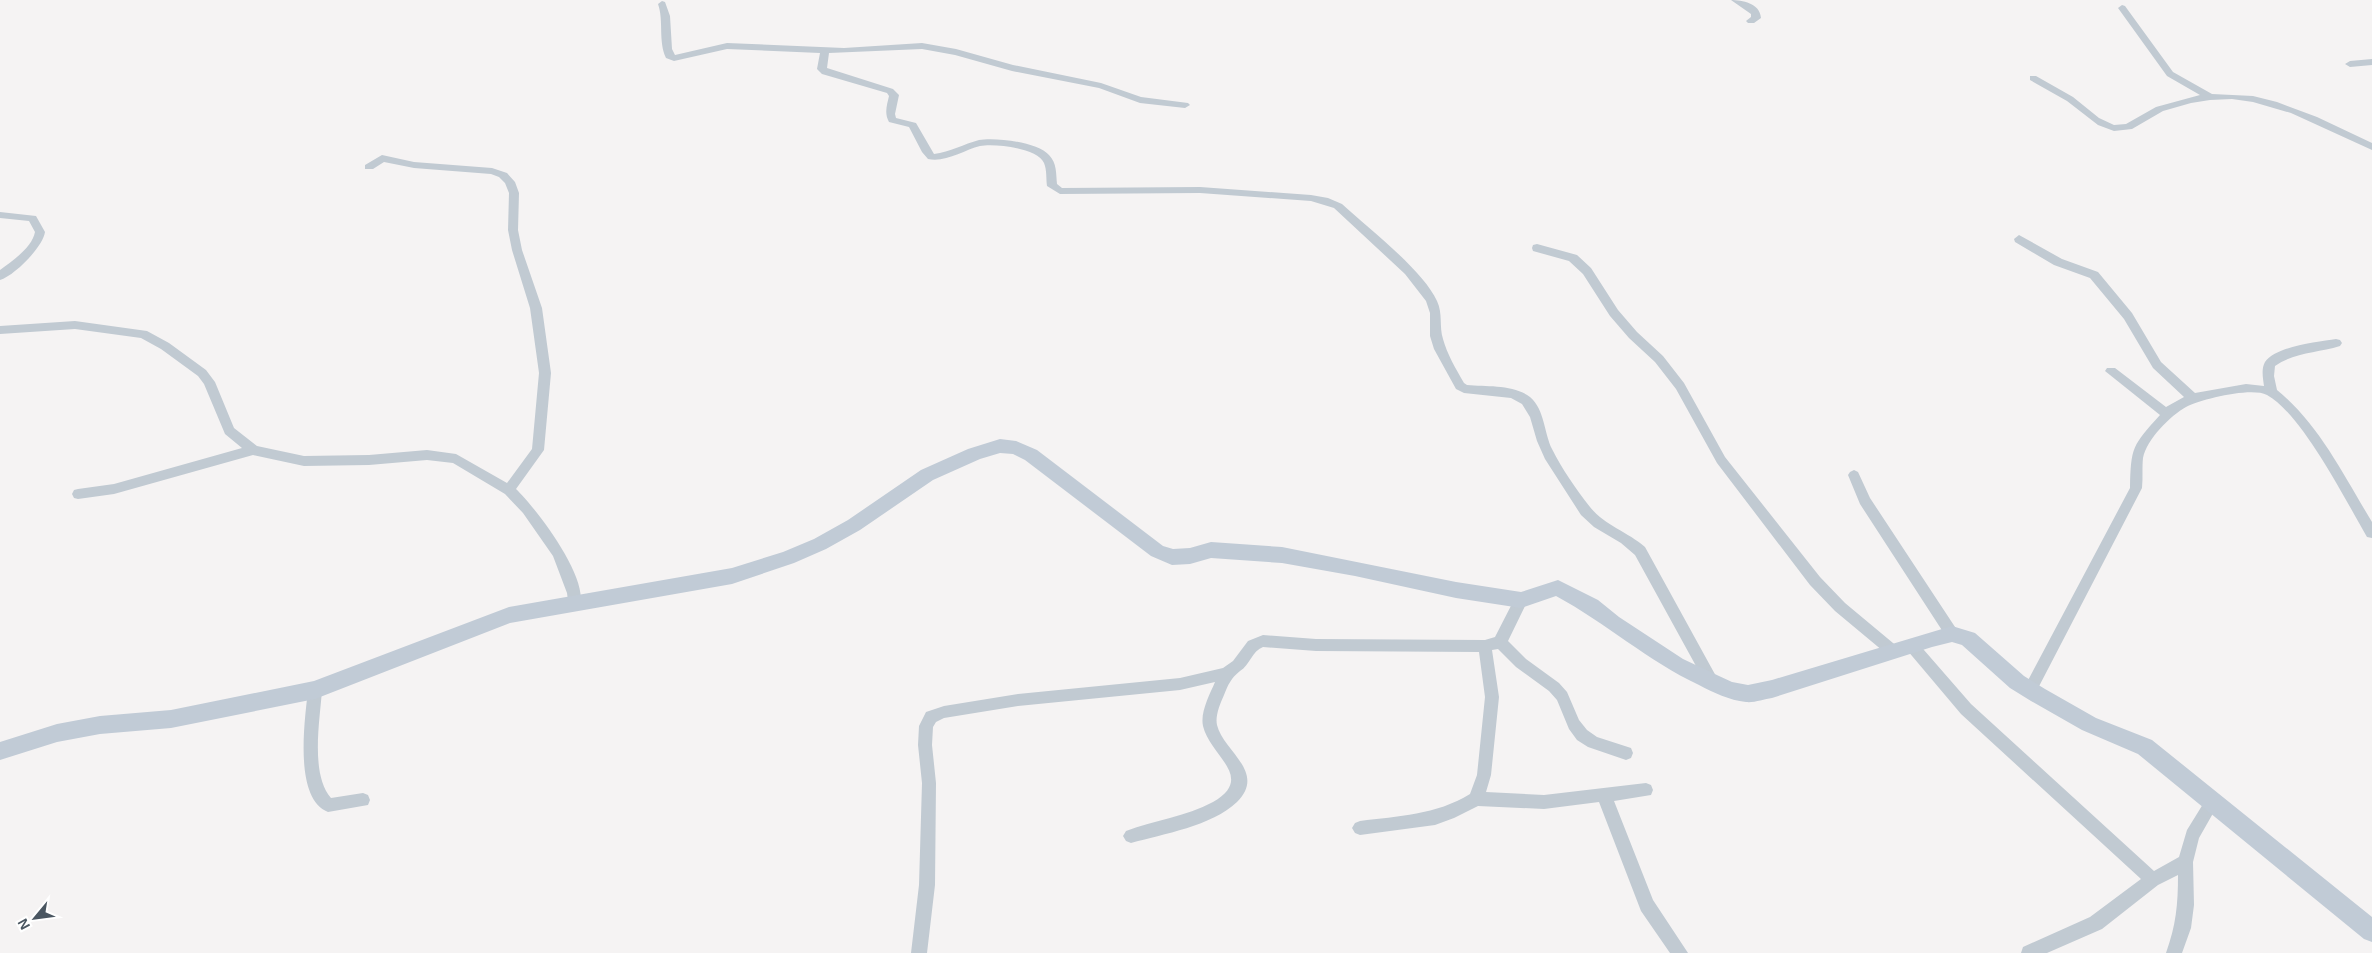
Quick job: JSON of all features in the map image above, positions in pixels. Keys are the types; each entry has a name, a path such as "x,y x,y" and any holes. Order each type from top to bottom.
{"street":[{"path":"1734,0 1747,4 1756,13 1756,18 1751,21"},
{"path":"662,4 667,16 666,47 671,57 678,58 727,46 825,51 859,51 908,46 936,47 1012,68 1101,86 1140,100 1185,105"},
{"path":"2122,8 2170,74 2187,86 2210,97"},
{"path":"825,51 822,68 825,72 890,91 894,95 890,114 892,120 913,125 927,152 932,157 942,156 980,144 997,142 1045,156 1050,164 1052,186 1060,191 1218,191 1311,198 1324,200 1338,206 1398,260 1431,300 1436,313 1436,336 1440,349 1460,386 1464,389 1501,392 1520,397 1528,403 1535,415 1546,449 1586,511 1600,527 1629,540 1640,551 1712,682"},
{"path":"2350,64 2372,62"},
{"path":"2033,78 2071,100 2104,125 2116,128 2136,124 2156,109 2210,97 2247,98 2301,112 2372,147"},
{"path":"369,167 382,158 414,165 492,171 503,175 510,182 514,193 513,230 517,250 536,308 545,373 538,450 510,490"},
{"path":"0,215 32,218 39,226 40,236 35,245 0,276"},
{"path":"2019,239 2058,262 2094,274 2128,316 2157,365 2193,398"},
{"path":"1537,248 1573,258 1587,271 1614,313 1633,335 1659,359 1680,386 1721,460 1815,581 1840,606 1903,649 2153,880"},
{"path":"0,330 75,325 143,334 165,346 202,373 209,382 229,431 253,450 304,461 369,460 426,455 456,459 510,490 544,529 567,573 574,593 574,604"},
{"path":"2271,392 2268,376 2270,364 2277,358 2286,352 2336,343"},
{"path":"2111,370 2167,414"},
{"path":"2037,694 2136,488 2137,457 2142,444 2167,414 2193,398 2246,388 2257,388 2271,392 2286,405 2314,436 2372,533"},
{"path":"0,751 57,732 100,725 171,719 315,690 509,616 732,576 788,558 820,544 854,525 927,475 974,454 1000,446 1016,448 1031,455 1157,551 1172,557 1190,556 1211,550 1282,555 1355,568 1456,590 1524,598 1558,588 1591,606 1612,623 1676,665 1729,690 1748,694 1772,689 1952,634 1968,639 2037,694 2071,715 2145,747 2372,931"},
{"path":"78,494 114,489 253,450"},
{"path":"1854,474 1864,500 1952,634"},
{"path":"918,953 927,877 929,783 926,726 931,718 944,712 1018,700 1180,684 1226,673 1238,664 1253,645 1262,641 1316,646 1485,646 1500,642 1524,598"},
{"path":"1500,642 1521,662 1554,687 1562,696 1574,724 1582,735 1593,742 1626,753"},
{"path":"1476,800 1484,775 1492,697 1485,646"},
{"path":"1131,836 1212,812 1237,792 1241,780 1238,771 1210,726 1212,712 1226,673"},
{"path":"315,690 311,757 315,787 321,800 328,805 363,800"},
{"path":"1360,828 1449,815 1476,800 1544,802 1646,790"},
{"path":"1604,795 1647,905 1680,953"},
{"path":"2174,953 2183,928 2186,905 2185,862 2192,835 2213,801"},
{"path":"2029,953 2096,924 2153,880 2185,862"}]}
